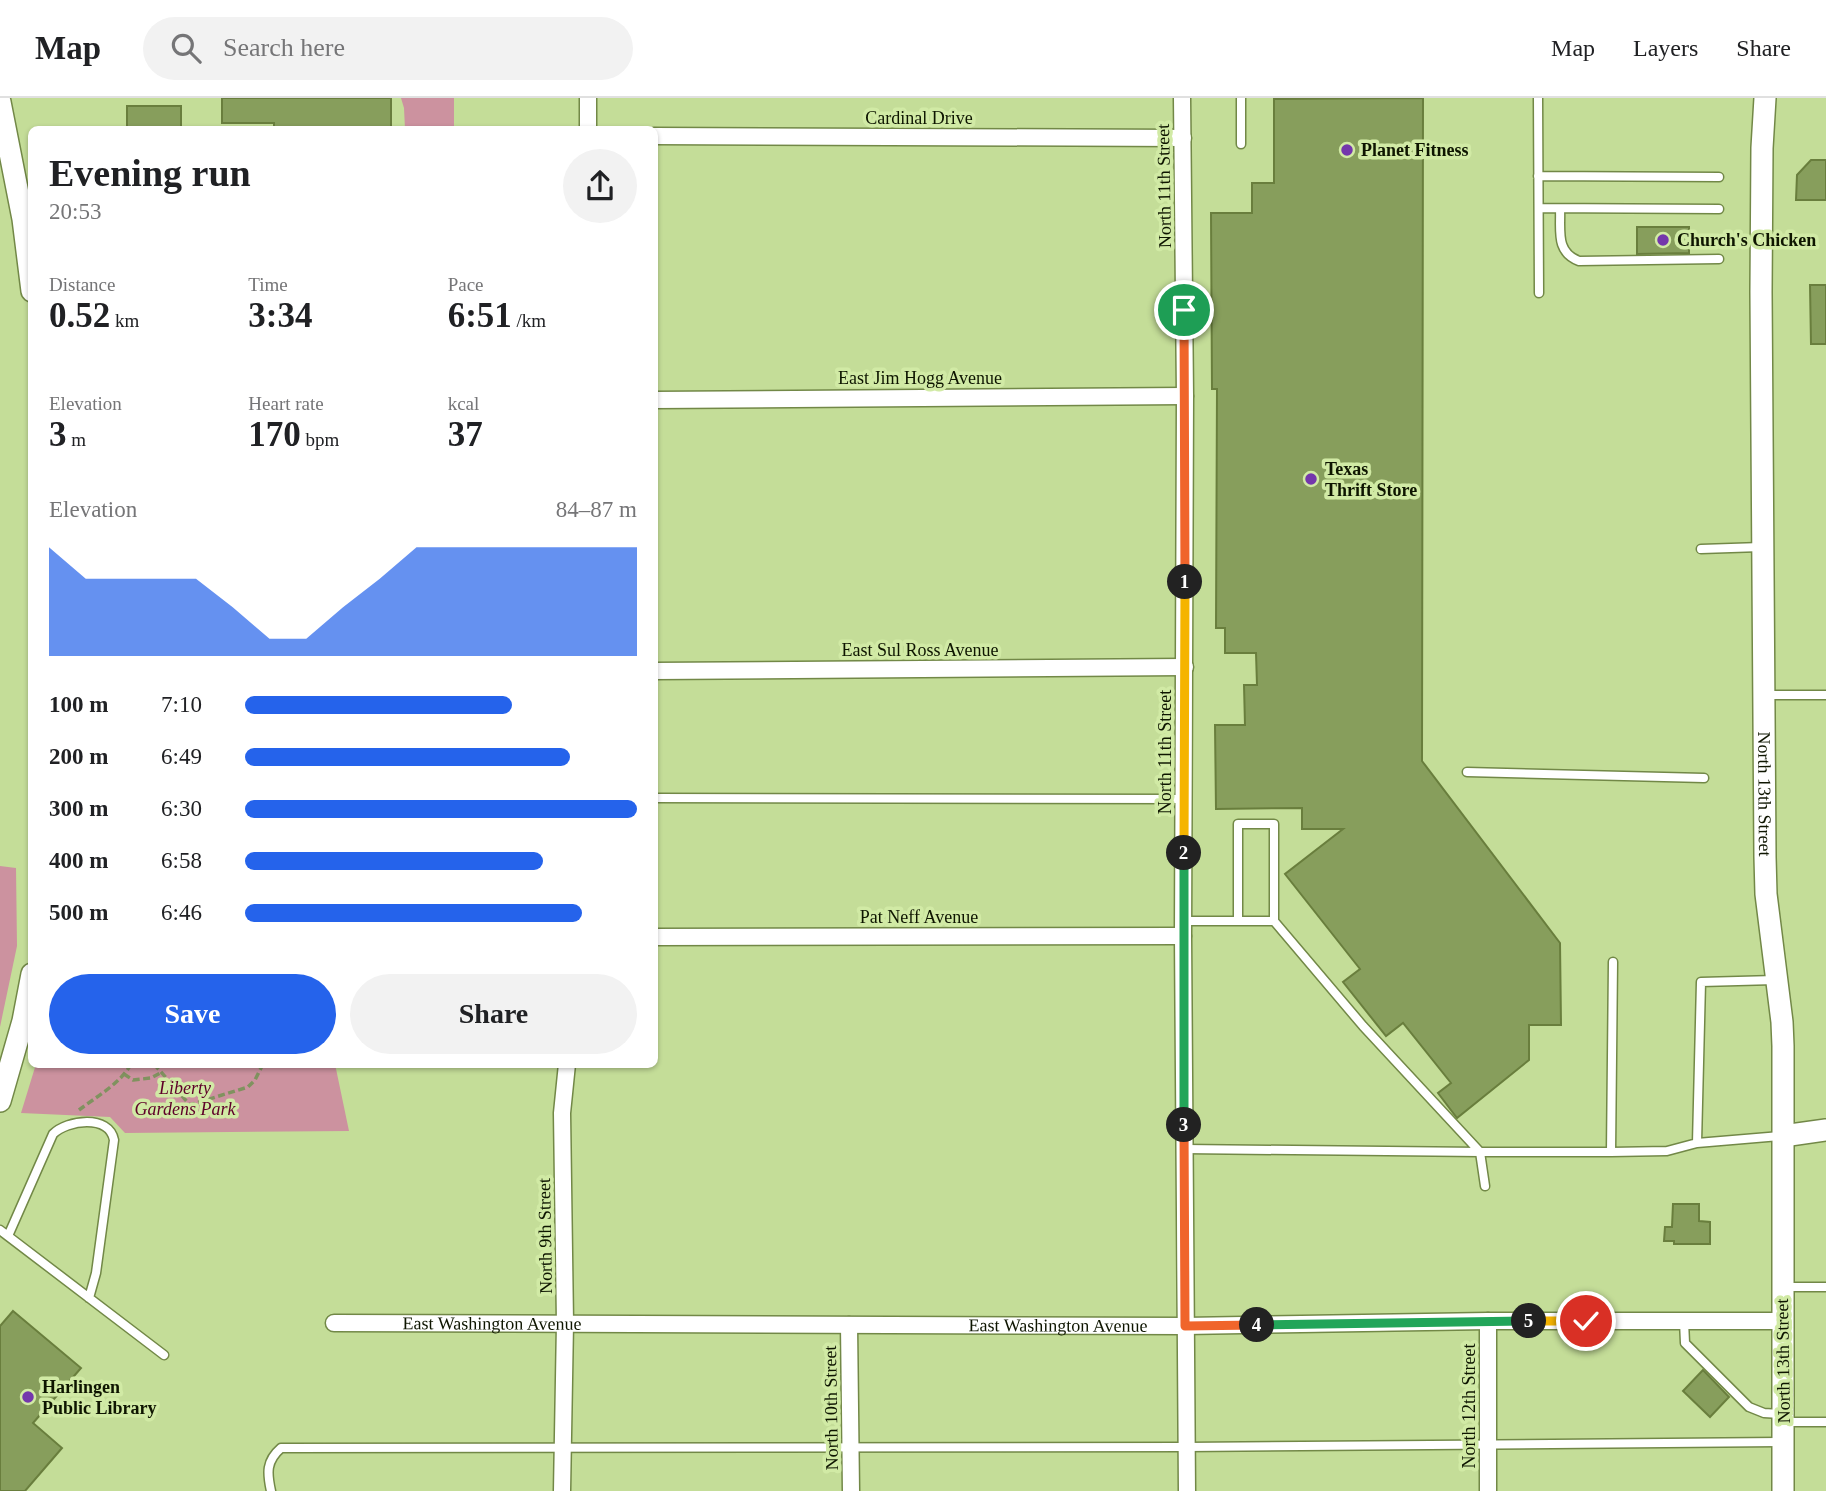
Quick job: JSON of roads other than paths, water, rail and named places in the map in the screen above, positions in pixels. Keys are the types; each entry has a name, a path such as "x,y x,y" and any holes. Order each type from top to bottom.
{"street":[{"path":"588,98 588,126"},
{"name":"North 11th Street","path":"1182,98 1187,1491"},
{"name":"North 13th Street","path":"1765,98 1761,292 1766,894 1782,1022 1783,1491"},
{"path":"0,102 20,187 28,256"},
{"name":"Cardinal Drive","path":"658,136 1183,138"},
{"name":"East Jim Hogg Avenue","path":"658,400 1185,396"},
{"name":"East Sul Ross Avenue","path":"658,671 1185,667"},
{"name":"Pat Neff Avenue","path":"658,937 1183,929"},
{"path":"0,1101 28,995"},
{"name":"North 9th Street","path":"562,1491 565,1323 562,1113 567,1068"},
{"path":"1783,1136 1826,1130"},
{"name":"East Washington Avenue","path":"334,1323 1185,1326 1488,1321 1782,1321"},
{"name":"North 12th Street","path":"1488,1321 1488,1491"},
{"name":"North 10th Street","path":"849,1325 851,1491"}],"lane":[{"path":"1241,98 1241,144"},
{"path":"1538,98 1539,293"},
{"path":"1538,176 1719,177"},
{"path":"1539,208 1719,209"},
{"path":"1560,209 1563,250 1568,257 1579,261 1719,259"},
{"path":"1701,549 1763,547"},
{"path":"1764,695 1826,695"},
{"path":"1467,772 1704,778"},
{"path":"658,798 1184,799"},
{"path":"1238,921 1238,824 1274,824 1274,920 1363,1026 1480,1152 1485,1186"},
{"path":"1183,929 1238,921 1274,920"},
{"path":"1611,1152 1613,962"},
{"path":"1697,1143 1701,982 1775,980"},
{"path":"89,1298 96,1273 114,1140 113,1133 100,1124 81,1122 60,1127 53,1134 4,1233 89,1298 164,1354"},
{"path":"1184,1149 1667,1151 1697,1143 1783,1136"},
{"path":"1782,1287 1826,1287"},
{"path":"1684,1321 1685,1343 1749,1407 1783,1426"},
{"path":"271,1491 268,1466 272,1455 281,1448 1488,1445 1826,1422"}],"place":[{"name":"Planet Fitness","path":"1347,150"},
{"name":"Church's Chicken","path":"1663,240"},
{"name":"Texas Thrift Store","path":"1311,479"},
{"name":"Harlingen Public Library","path":"28,1397"}],"park label":[{"name":"Liberty Gardens Park","path":"185,1098"}]}
